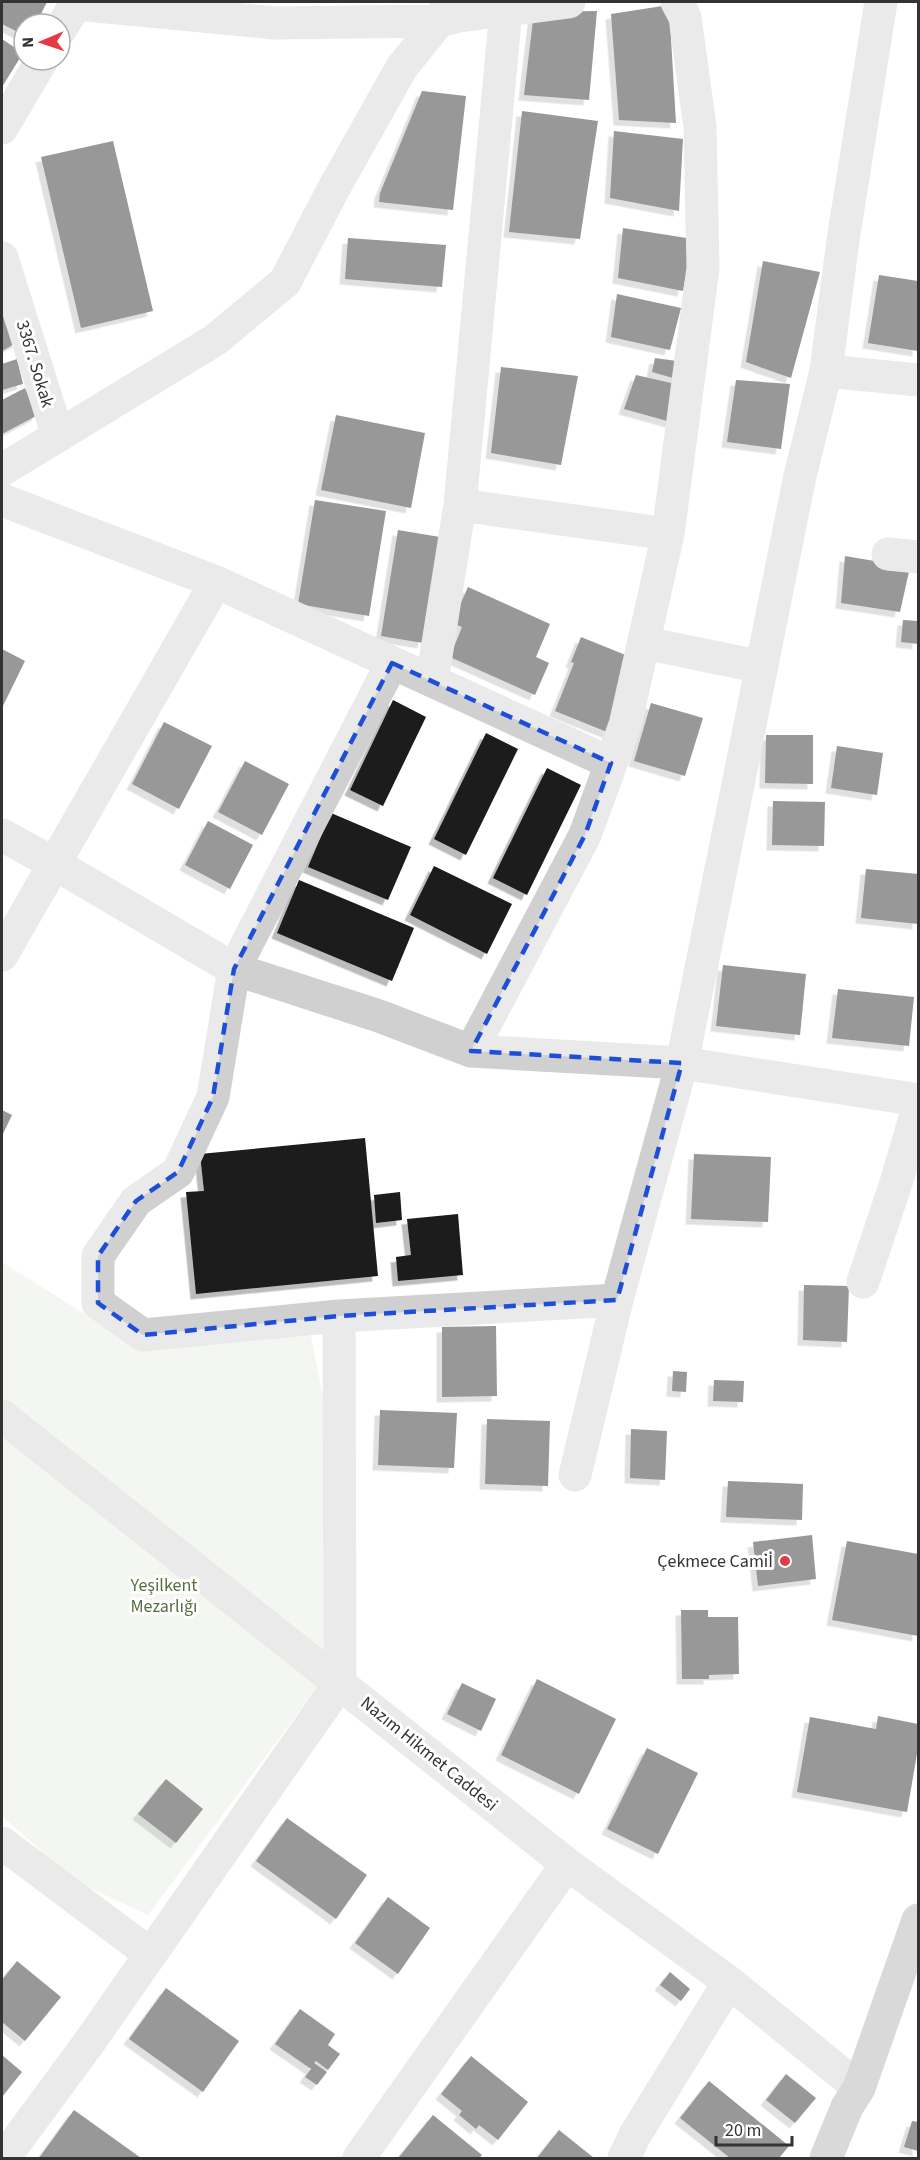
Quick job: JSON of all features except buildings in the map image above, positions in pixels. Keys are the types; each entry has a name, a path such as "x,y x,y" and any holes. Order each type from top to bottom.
{"main road":[{"path":"826,2158 847,2107 859,2088 918,1920"}],"street":[{"path":"72,12 275,22 444,11 506,10 569,2"},
{"path":"471,1051 585,835 625,725 669,534 703,268 700,127 685,17 677,2"},
{"path":"574,1475 617,1300 682,1063 801,476 826,371 843,240 881,2"},
{"path":"432,681 460,505 506,10"},
{"path":"2,470 215,340 285,282 334,188 402,67 444,11"},
{"path":"2,128 35,72"},
{"name":"3367. Sokak","path":"2,258 57,436"},
{"path":"826,371 918,380"},
{"path":"2,500 216,582 611,763"},
{"path":"460,505 669,534"},
{"path":"2,955 216,582"},
{"path":"645,643 762,667"},
{"path":"392,663 234,969 213,1097 178,1172 136,1201 99,1256 98,1304 143,1335 339,1316 617,1300"},
{"path":"2,835 234,969 379,1016 471,1051 682,1063 918,1100"},
{"path":"863,1282 918,1108"},
{"path":"4,2158 88,2044 340,1683 339,1316"},
{"name":"Nazım Hikmet Caddesi","path":"2,1416 567,1864 729,1982 859,2088"},
{"path":"2,1843 150,1954"},
{"path":"359,2158 567,1864"},
{"path":"624,2158 729,1982"}],"highlighted area":[{"path":"392,663 611,763 585,835 471,1051 682,1063 617,1300 339,1316 143,1335 98,1303 98,1256 136,1201 178,1172 213,1097 234,969"}],"green space":[{"name":"Yeşilkent Mezarlığı","path":"2,1262 134,1345 311,1336 324,1403 327,1609 318,1686 148,1915 75,1881 2,1816"}],"place":[{"name":"Çekmece Camiİ","path":"785,1561"}]}
